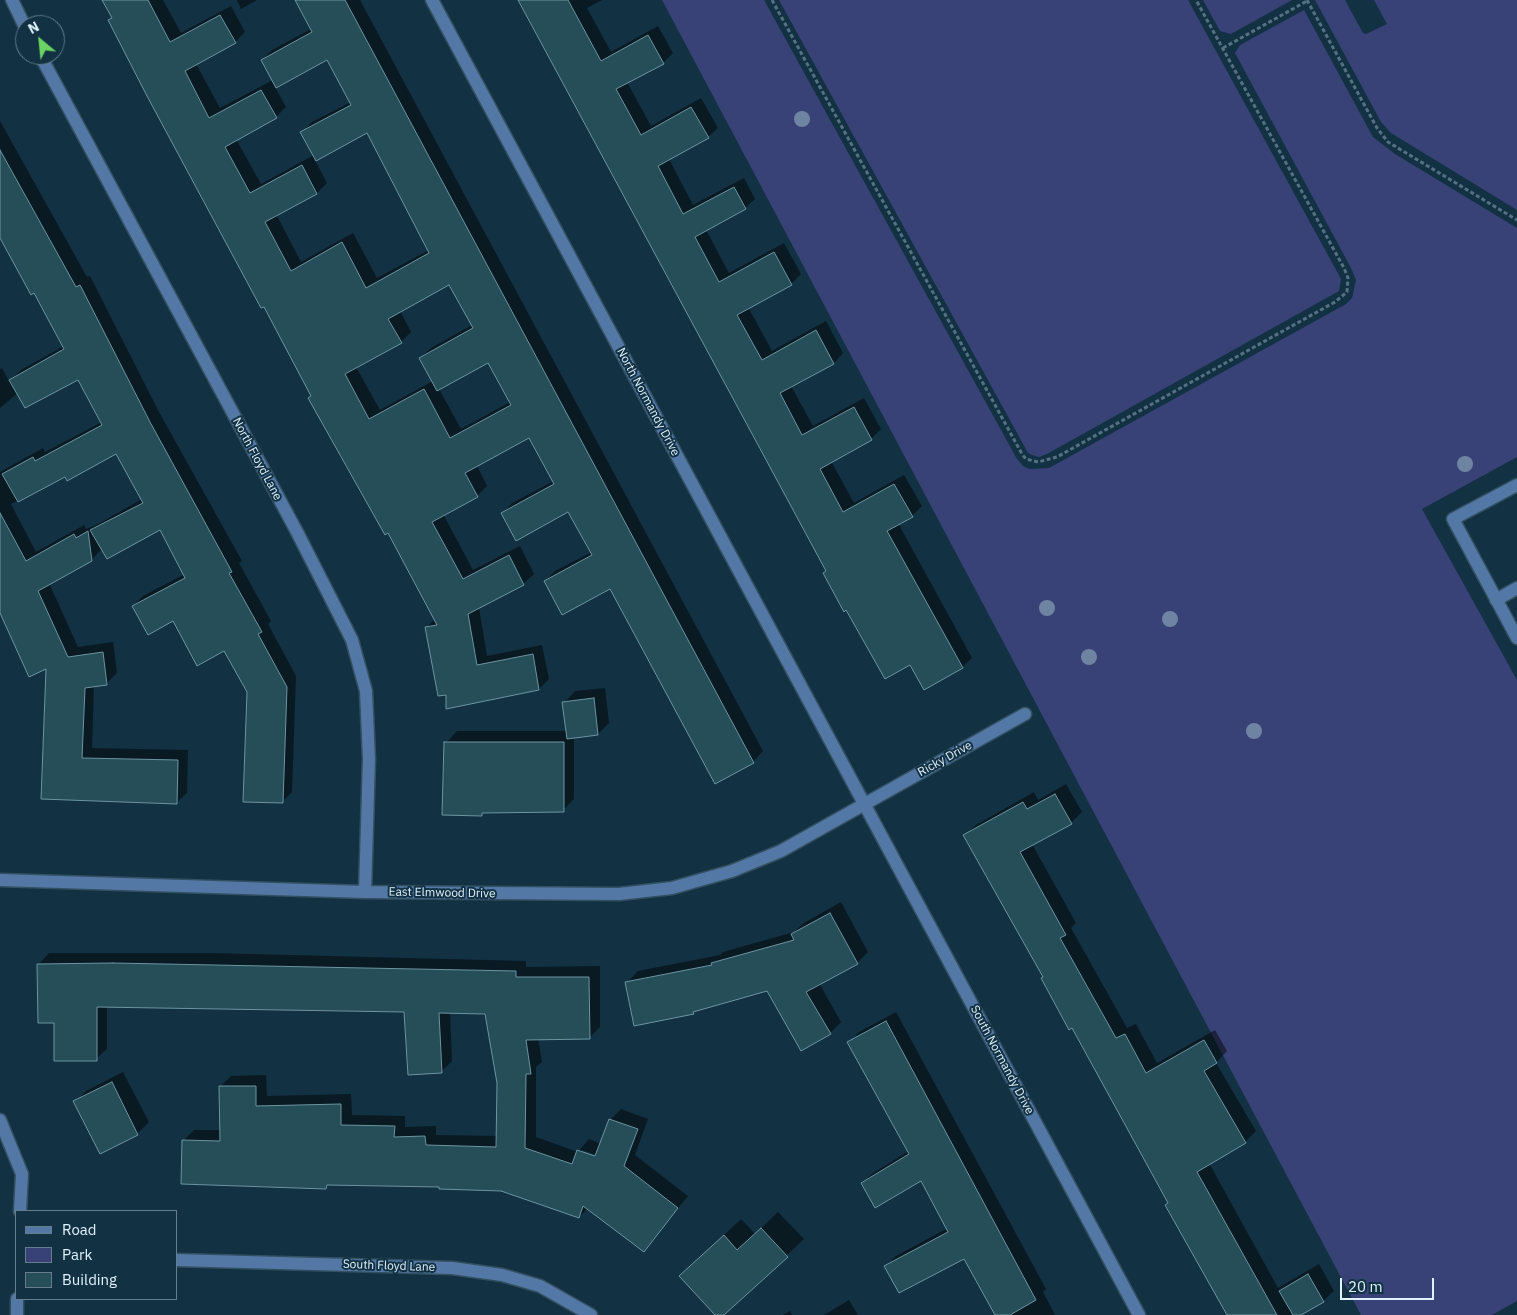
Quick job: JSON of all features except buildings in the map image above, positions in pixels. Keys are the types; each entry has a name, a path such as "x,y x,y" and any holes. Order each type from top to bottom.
{"street":[{"path":"12,0 19,15"},
{"name":"North Normandy Drive","path":"432,0 864,804"},
{"name":"North Floyd Lane","path":"45,65 297,532 352,640 366,691 369,759 365,892"},
{"path":"1517,485 1453,519 1517,638"},
{"path":"1496,600 1517,588"},
{"name":"Ricky Drive","path":"864,804 1025,714"},
{"name":"East Elmwood Drive","path":"0,880 365,892 619,894 672,888 732,871 781,851 864,804"},
{"name":"South Normandy Drive","path":"864,804 1139,1315"},
{"path":"0,1120 22,1174 20,1210"},
{"name":"South Floyd Lane","path":"178,1260 452,1268 502,1275 540,1286 591,1315"},
{"path":"17,1300 17,1315"}],"path":[{"path":"772,0 1022,454 1026,459 1038,462 1057,457 1335,302 1347,292 1348,278 1344,268 1196,0"},
{"path":"1223,48 1307,0 1377,128 1388,142 1517,220"}],"green space":[{"path":"662,0 764,0 1017,459 1023,466 1029,469 1049,468 1346,304 1352,298 1356,280 1351,268 1235,53 1240,45 1304,10 1373,137 1395,154 1517,228 1517,457 1422,509 1517,680 1517,1301 1492,1315 1361,1315"},
{"path":"779,0 1188,0 1341,279 1339,291 1047,454 1039,457 1028,453"},
{"path":"1203,0 1292,0 1231,34 1220,31"},
{"path":"1315,0 1345,0 1363,33 1366,34 1387,24 1374,0 1517,0 1517,210 1391,133 1381,122"}]}
